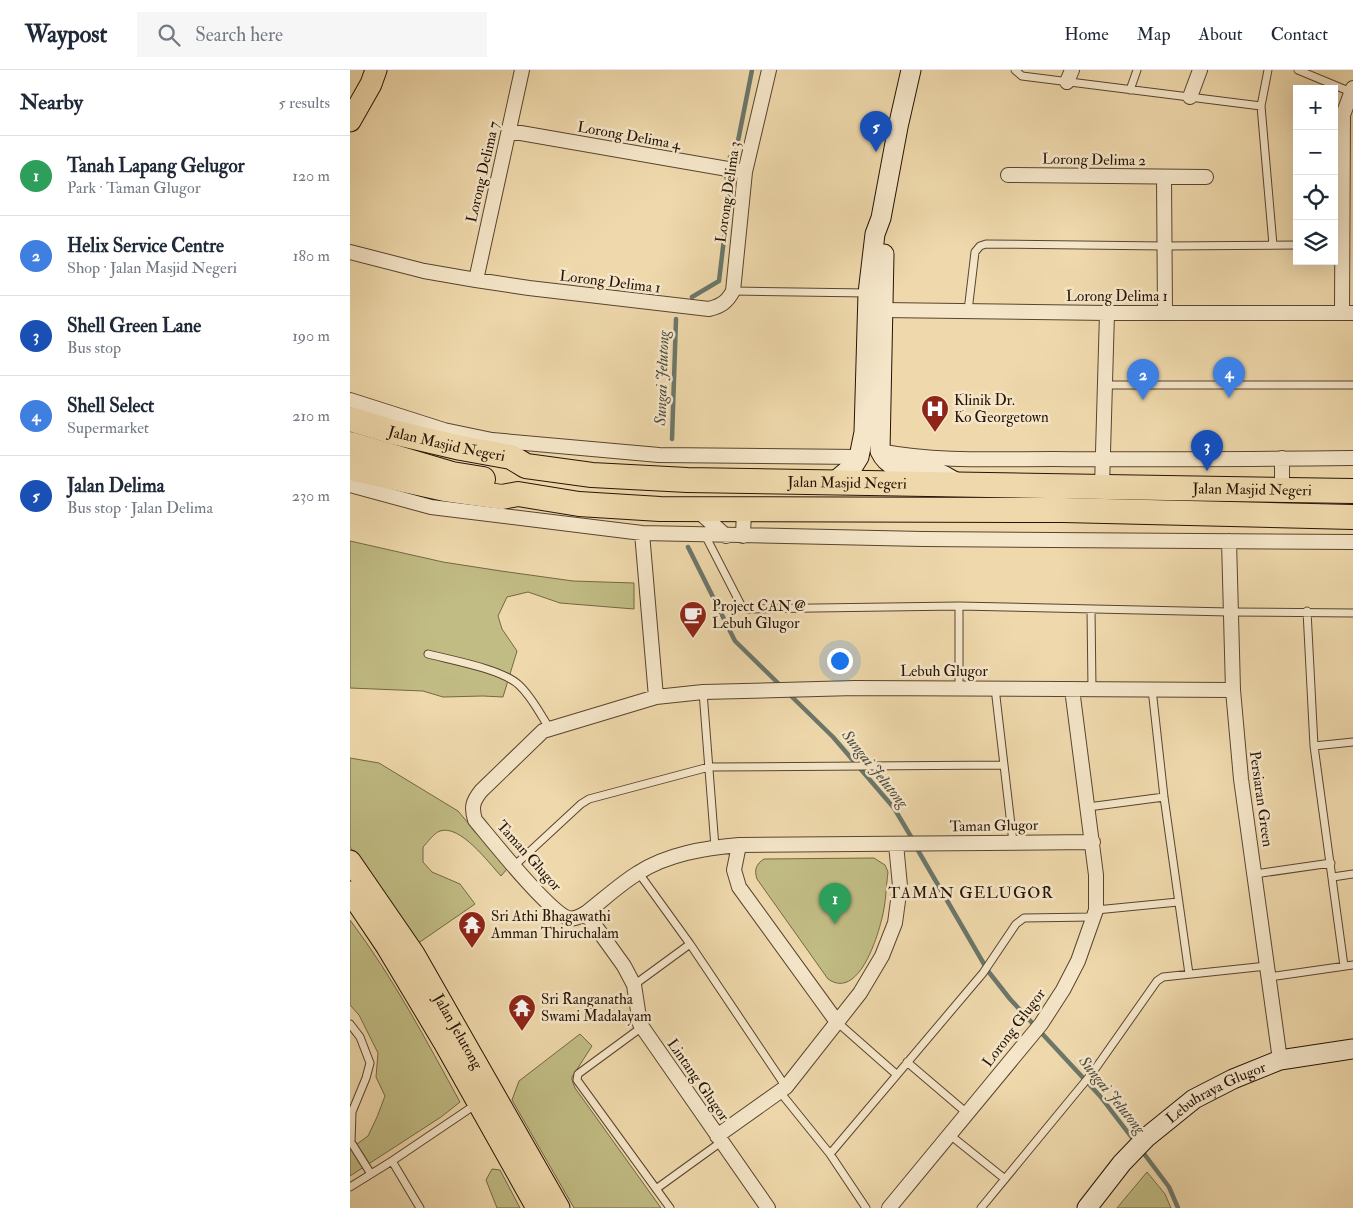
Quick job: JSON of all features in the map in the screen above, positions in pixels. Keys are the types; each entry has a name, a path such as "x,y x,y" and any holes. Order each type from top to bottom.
{"highway":[{"name":"Jalan Masjid Negeri","path":"350,419 461,448 511,457 526,466 592,475 658,479 1353,491"},
{"path":"350,444 452,474 503,483 518,494"},
{"path":"410,461 455,464 508,472 526,466"},
{"name":"Jalan Masjid Negeri","path":"350,468 445,489 502,497 518,494 579,504 697,510 1063,510 1353,517"}],"main road":[{"path":"350,102 362,80 365,70"},
{"path":"350,121 371,84 376,70"},
{"name":"Jalan Jelutong","path":"350,861 414,954 559,1208"},
{"name":"Jalan Jelutong","path":"350,892 387,947 537,1208"}],"street":[{"name":"Lorong Delima 7","path":"476,280 522,70"},
{"name":"Lorong Delima 3","path":"733,291 744,172 769,70"},
{"path":"834,482 854,465 859,457 864,432 868,294 875,234 882,218 898,127 911,70"},
{"path":"1190,97 1200,70"},
{"path":"1347,312 1338,245 1347,221 1343,115 1352,90"},
{"name":"Lorong Delima 4","path":"509,131 744,172"},
{"name":"Lorong Delima 2","path":"1008,175 1164,177 1165,312"},
{"path":"1164,177 1206,177"},
{"path":"882,218 885,235 880,451 884,460 892,465 936,472 960,485"},
{"path":"350,252 424,271 476,280"},
{"name":"Lorong Delima 1","path":"476,280 709,310 727,301 733,291"},
{"name":"Lorong Delima 1","path":"882,310 1107,313 1347,312"},
{"path":"1102,487 1107,313"},
{"path":"350,400 444,430 492,440 658,455 859,457"},
{"path":"880,451 937,458 1353,458"},
{"path":"1282,458 1282,490"},
{"path":"350,486 431,507 642,533 726,536 1103,541 1353,542"},
{"path":"743,536 744,509"},
{"path":"697,510 726,536"},
{"path":"642,533 656,697"},
{"name":"Persiaran Green","path":"1229,541 1229,612 1233,690 1241,779 1280,1060"},
{"name":"Lebuh Glugor","path":"473,800 538,736 550,729 656,697 703,692 796,689 1233,690"},
{"name":"Lorong Glugor","path":"889,1208 1041,1024 1063,990 1078,961 1094,914 1096,875 1072,689"},
{"name":"Taman Glugor","path":"473,800 472,811 475,820 514,866 559,913 569,918 577,918 586,914 638,872 659,862 715,848 738,845 1092,842"},
{"path":"719,1139 783,1090 860,993 882,956 895,923 900,886 900,844"},
{"path":"738,845 734,870 739,887 837,1022"},
{"name":"Lintang Glugor","path":"586,914 624,966 634,985 638,1018 642,1027 768,1208"},
{"name":"Lebuhraya Glugor","path":"1087,1208 1122,1164 1147,1137 1194,1099 1233,1079 1280,1060 1353,1049"}],"lane":[{"path":"1015,70 1022,76 1069,76 1130,90 1261,106"},
{"path":"1130,90 1137,70"},
{"path":"1268,70 1261,106 1274,245"},
{"path":"1298,70 1352,90"},
{"path":"968,311 975,252 980,246 986,244 1293,245"},
{"path":"733,291 868,294"},
{"path":"1104,385 1353,385"},
{"path":"706,535 742,605 748,609 959,606 1353,613"},
{"path":"959,606 959,688"},
{"path":"1090,609 1092,689"},
{"path":"1307,612 1314,746 1344,966"},
{"path":"428,654 496,672 517,683 550,729"},
{"path":"995,688 1013,842"},
{"path":"1152,689 1164,797 1189,974"},
{"path":"703,692 715,848"},
{"path":"1314,746 1353,742"},
{"path":"514,866 581,804 589,799 709,767 1004,765"},
{"path":"1088,807 1164,797"},
{"path":"1255,874 1331,863"},
{"path":"638,872 690,944 783,1090 830,1154 866,1208"},
{"path":"1333,876 1353,874"},
{"path":"830,1154 983,973 1016,924 1024,918 1094,914 1178,902"},
{"path":"634,985 690,944"},
{"path":"981,1208 1093,1072 1157,981 1164,977 1189,974 1268,972 1353,965"},
{"path":"837,1022 896,1074"},
{"path":"350,1024 360,1037 370,1063 352,1112 351,1142 372,1174"},
{"path":"642,1027 578,1074 577,1080 670,1208"},
{"path":"907,1062 968,1114"},
{"path":"350,1187 478,1103"},
{"path":"950,1135 1005,1179"},
{"path":"656,1189 719,1139"},
{"path":"392,1161 420,1208"}],"shaded area":[{"path":"350,541 443,562 501,571 573,581 634,583 634,609 560,603 528,592 507,597 498,616 502,629 517,651 503,697 443,697 423,691 350,688"},
{"path":"350,758 379,763 458,811 507,869 501,876 474,846 456,833 448,830 440,831 436,834 423,847 423,862 432,872 460,884 475,904 417,944 350,847"},
{"path":"874,858 885,865 888,872 884,907 876,939 871,952 857,974 848,981 839,983 828,979 757,879 756,868 764,859"},
{"path":"350,920 395,986 460,1102 441,1117 350,1176 350,1149 368,1136 385,1096 376,1077 378,1053 359,1015 350,1005"},
{"path":"580,1034 592,1046 572,1077 575,1088 661,1208 574,1208 512,1100 519,1081"},
{"path":"492,1169 500,1170 520,1208 497,1208 486,1180"},
{"path":"1147,1172 1165,1194 1171,1208 1117,1208"}],"waterway":[{"path":"730,157 736,151 752,70"},
{"path":"692,297 719,281 730,188 726,176"},
{"name":"Sungai Jelutong","path":"672,439 676,319"},
{"name":"Sungai Jelutong","path":"688,547 735,641 782,687"},
{"name":"Sungai Jelutong","path":"787,692 833,737 894,808 913,840"},
{"name":"Sungai Jelutong","path":"916,847 988,971 1010,999 1100,1096 1136,1143"},
{"name":"Sungai Jelutong","path":"1142,1151 1169,1187 1178,1208"}],"place":[{"name":"Jalan Delima","path":"876,152"},
{"name":"Shell Select","path":"1229,398"},
{"name":"Helix Service Centre","path":"1143,400"},
{"name":"Klinik Dr. Ko Georgetown","path":"935,433"},
{"name":"Shell Green Lane","path":"1207,471"},
{"name":"Project CAN @ Lebuh Glugor","path":"693,639"},
{"name":"Tanah Lapang Gelugor","path":"835,924"},
{"name":"Sri Athi Bhagawathi Amman Thiruchalam","path":"472,949"},
{"name":"Sri Ranganatha Swami Madalayam","path":"522,1032"}],"district":[{"name":"TAMAN GELUGOR","path":"971,893"}]}
